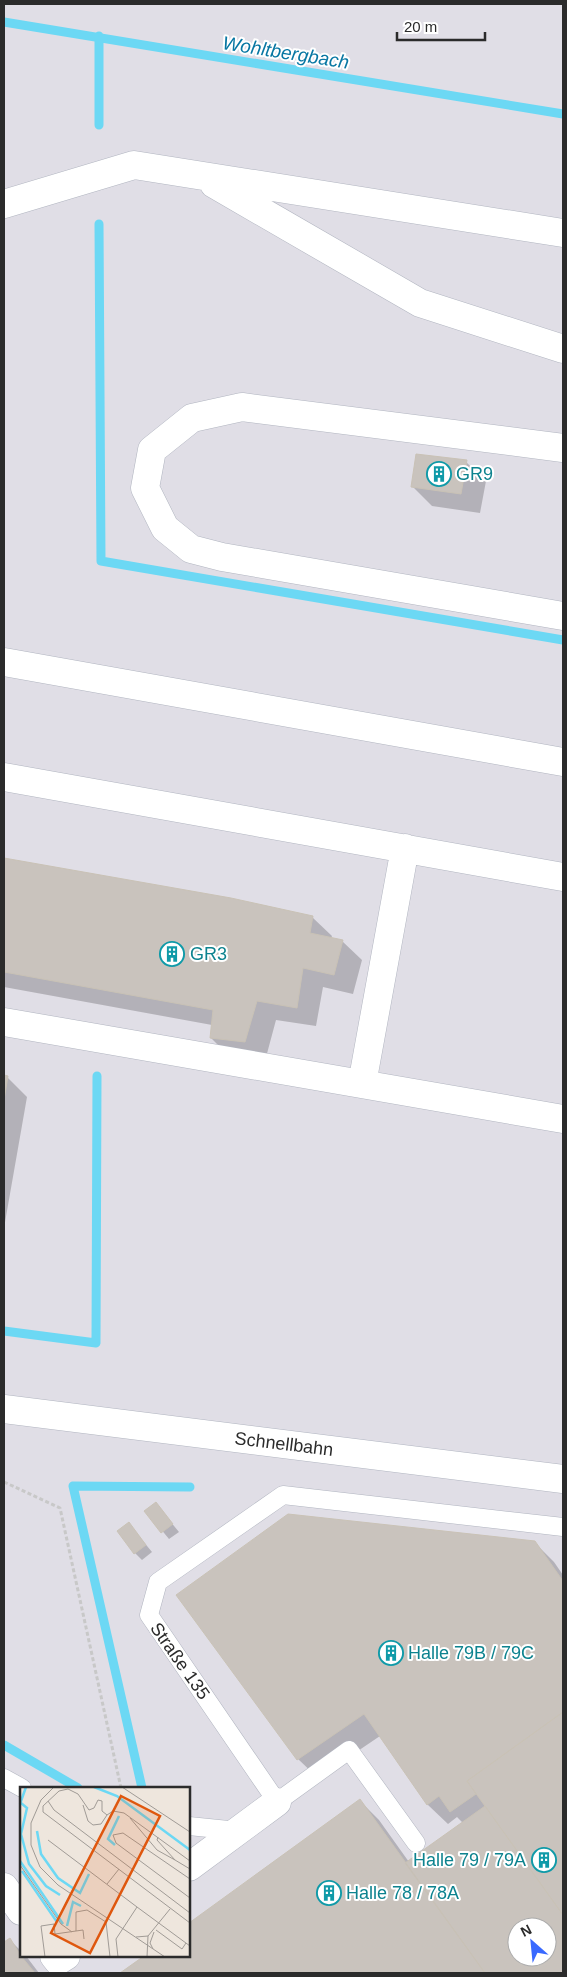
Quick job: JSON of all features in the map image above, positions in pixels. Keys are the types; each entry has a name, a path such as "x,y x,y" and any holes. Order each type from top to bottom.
{"street":[{"path":"4,204 134,165 563,233"},
{"path":"199,176 420,303 563,349"},
{"path":"563,448 242,407 192,418 152,450 145,488 166,528 191,549 222,557 563,616"},
{"path":"4,662 563,762"},
{"path":"4,777 563,877"},
{"path":"362,1084 405,848"},
{"path":"4,1022 563,1119"},
{"name":"Schnellbahn","path":"4,1409 563,1479"},
{"path":"190,1866 277,1802"},
{"path":"4,1887 20,1910"},
{"path":"55,1957 58,1961 64,1957"}],"lane":[{"name":"Straße 135","path":"277,1802 149,1616 158,1582 283,1495 563,1527"},
{"path":"277,1802 349,1750 416,1843"},
{"path":"4,1778 20,1787"},
{"path":"190,1826 238,1831"}],"path":[{"path":"4,1482 60,1508 121,1787"}],"shaded area":[{"path":"4,4 563,4 563,1973 4,1973"}],"building":[{"name":"GR9","path":"416,454 467,460 461,494 411,487"},
{"name":"GR3","path":"4,858 231,898 313,916 310,933 343,940 334,975 303,968 297,1008 257,1001 245,1042 210,1038 213,1010 4,972"},
{"path":"4,1075 8,1076 4,1100"},
{"path":"156,1502 173,1524 161,1533 144,1511"},
{"name":"Halle 79B / 79C","path":"288,1514 535,1541 563,1581 563,1712 467,1781 476,1794 450,1812 439,1796 427,1805 364,1714 297,1760 176,1595"},
{"path":"129,1522 146,1545 134,1554 117,1531"},
{"name":"Halle 79 / 79A","path":"563,1712 563,1915 467,1781"},
{"name":"Halle 78 / 78A","path":"360,1799 485,1973 120,1973 143,1957 190,1957 190,1922"},
{"path":"485,1806 563,1915 563,1973 485,1973 405,1863"},
{"path":"10,1938 20,1957 35,1973 4,1973 4,1942"}],"waterway":[{"name":"Wohltbergbach","path":"4,22 563,114"},
{"path":"99,36 99,125"},
{"path":"99,224 101,561 563,640"},
{"path":"4,1331 96,1343 97,1076"},
{"path":"142,1787 73,1486 190,1487"},
{"path":"4,1745 76,1787"}],"place":[{"name":"GR9","path":"439,474"},
{"name":"GR3","path":"172,954"},
{"name":"Halle 79B / 79C","path":"391,1653"},
{"name":"Halle 79 / 79A","path":"544,1860"},
{"name":"Halle 78 / 78A","path":"329,1893"}]}
